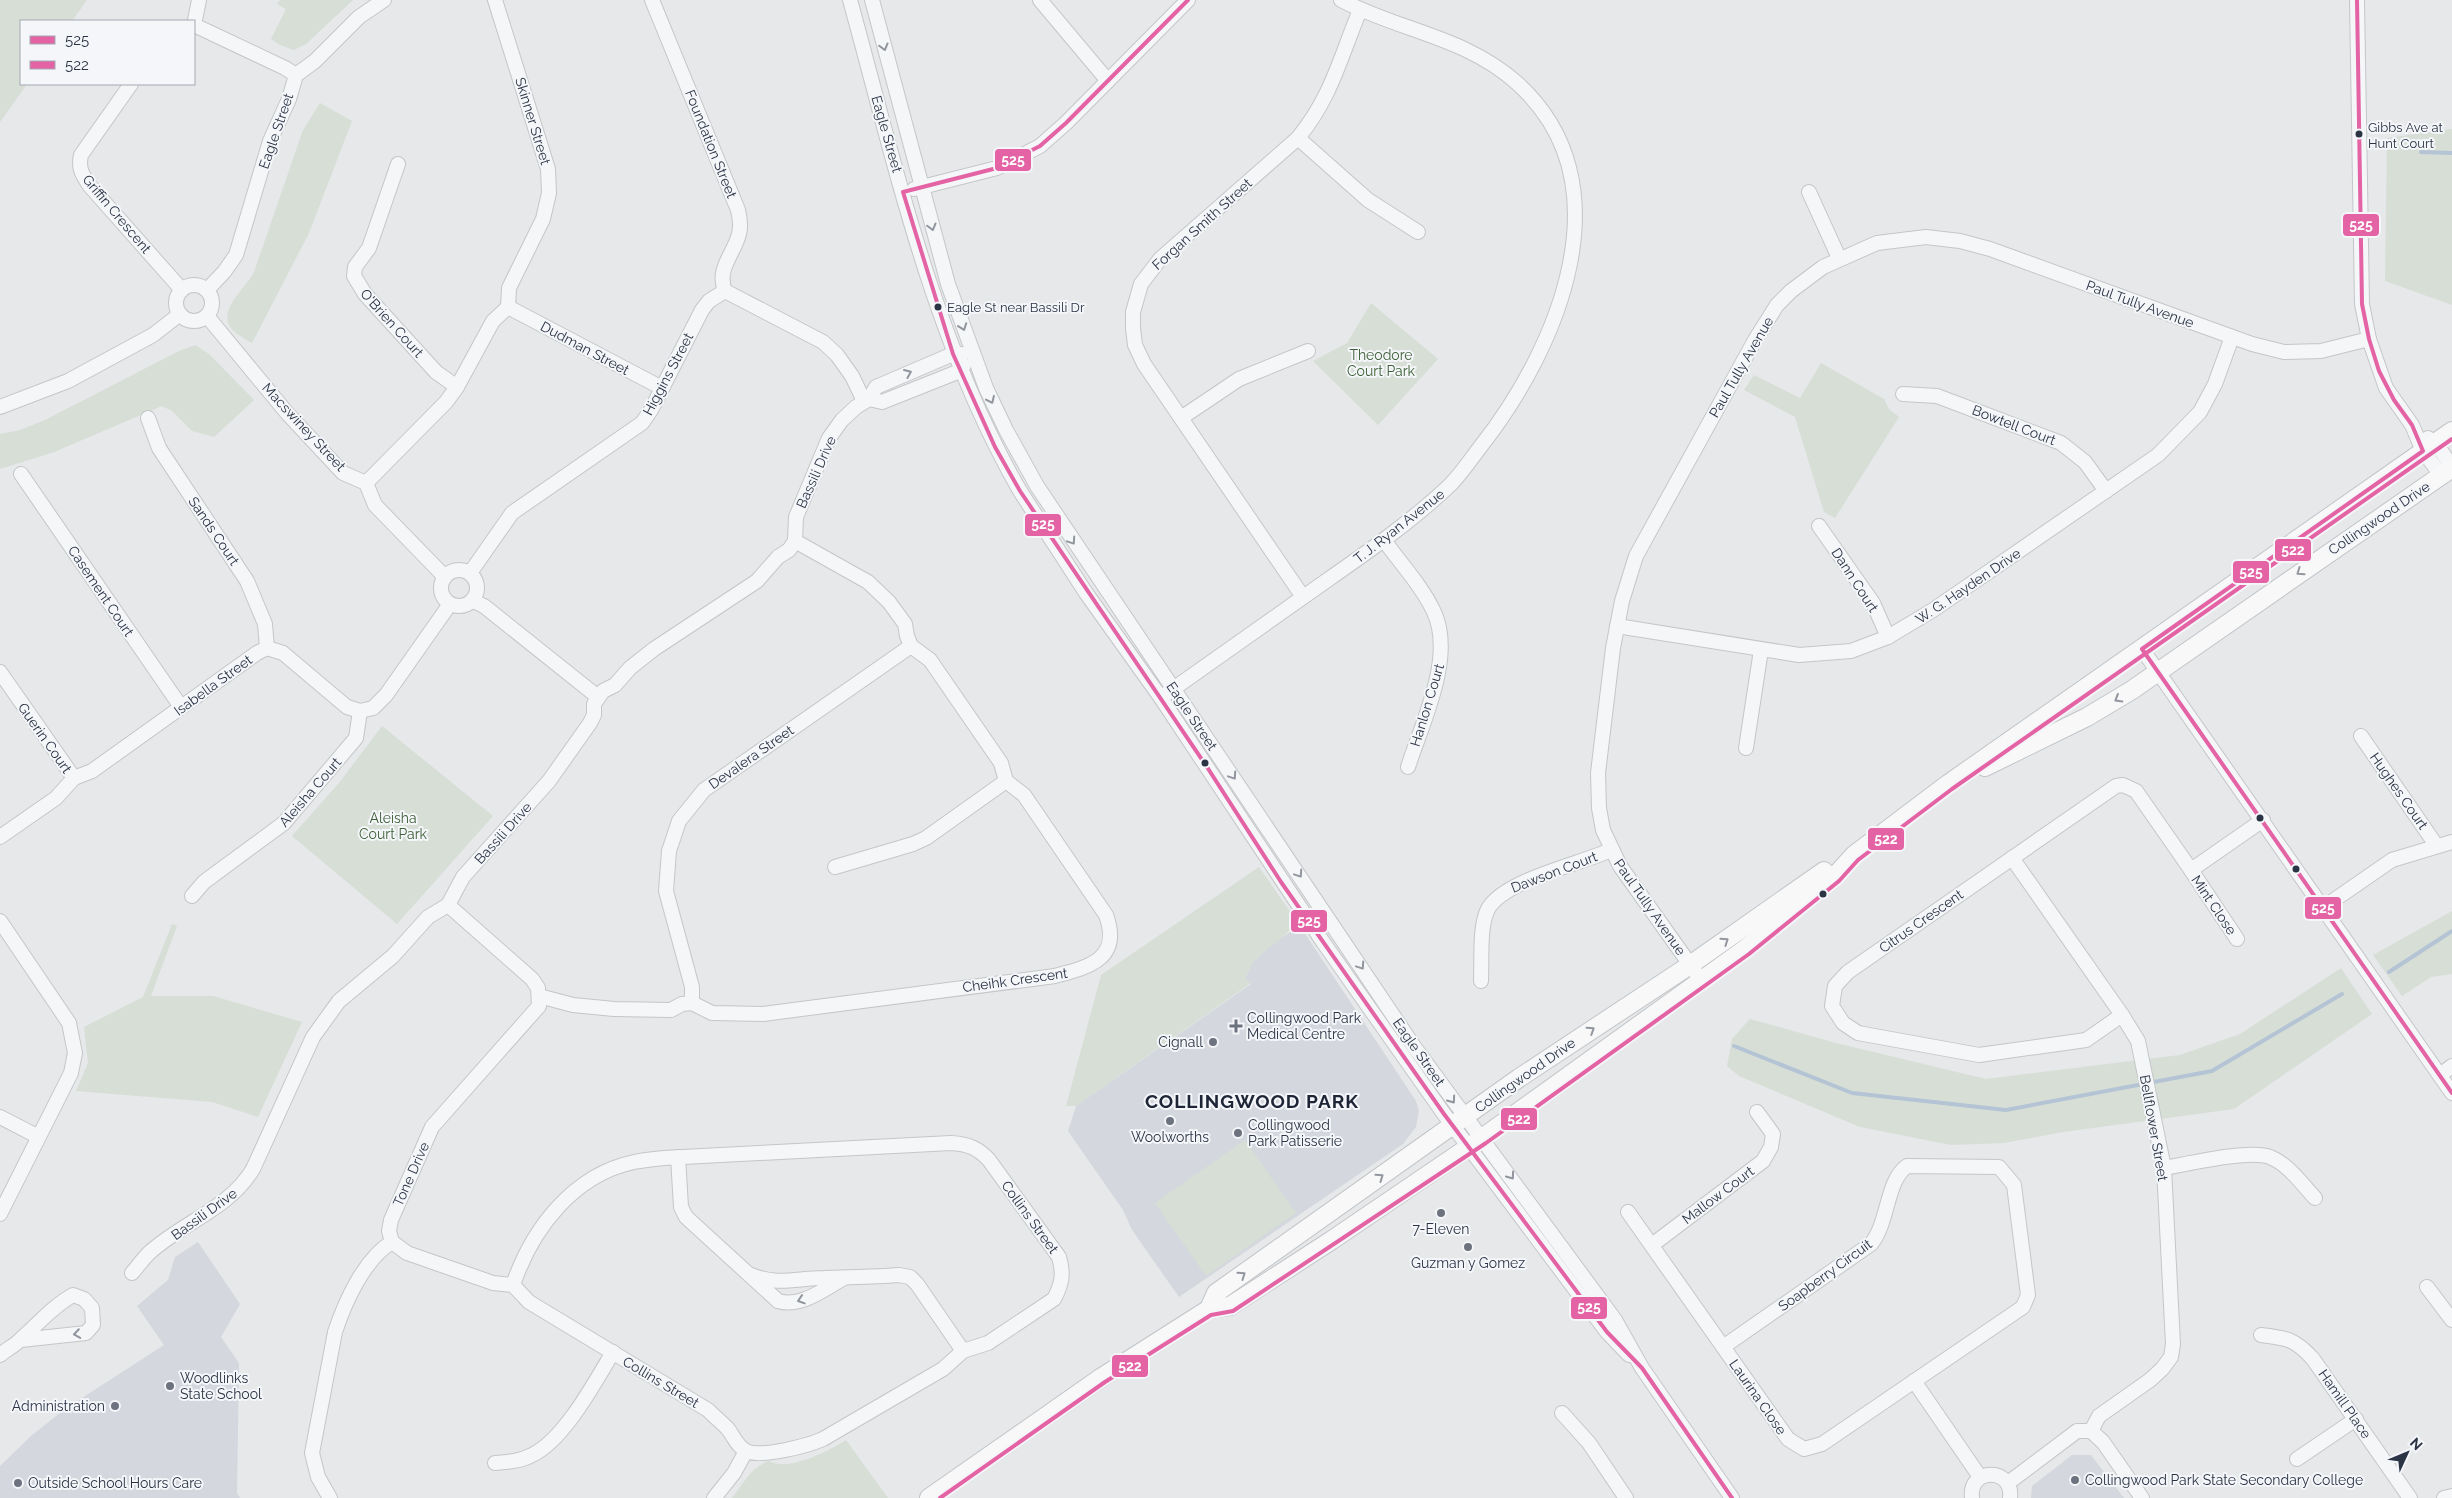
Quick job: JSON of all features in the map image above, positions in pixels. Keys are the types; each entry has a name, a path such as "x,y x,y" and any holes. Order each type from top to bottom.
{"main road":[{"name":"Collingwood Drive","path":"929,1498 1102,1377 1209,1309 1230,1306 1332,1240 1475,1142 1787,915 1835,876 1854,855 1948,784 2452,431"},
{"name":"Collingwood Drive","path":"1948,784 1998,762 2086,717 2159,672 2448,470"},
{"name":"Collingwood Drive","path":"1209,1309 1216,1293 1520,1078 1690,965 1829,867 1854,855"}],"street":[{"path":"195,20 199,0"},
{"name":"Eagle Street","path":"207,290 224,272 236,255 270,141 289,99 296,75 315,61 359,18 384,0"},
{"name":"Skinner Street","path":"495,0 548,169 549,193 544,219 509,288 508,307"},
{"name":"Foundation Street","path":"652,0 738,210 739,235 723,272 721,282 725,291"},
{"name":"Eagle Street","path":"850,0 904,192 953,354 994,447 1020,492 1086,593 1161,698 1281,882 1475,1142 1607,1332 1642,1368 1732,1498"},
{"name":"Eagle Street","path":"872,0 948,284 972,355 1006,430 1037,486 1415,1048 1459,1122"},
{"path":"1040,0 1108,81"},
{"path":"904,192 997,168 1029,153 1051,137 1188,0"},
{"name":"T. J. Ryan Avenue","path":"1161,698 1384,540 1452,484 1500,423 1539,356 1570,269 1575,239 1576,208 1572,178 1563,150 1538,105 1518,84 1492,62 1462,46 1360,10 1341,0"},
{"path":"2357,0 2362,304 2369,339 2386,388 2412,425 2448,470"},
{"name":"Forgan Smith Street","path":"1303,597 1144,364 1135,345 1133,312 1136,296 1141,284 1160,259 1298,138 1316,115 1327,95 1360,10"},
{"path":"195,25 296,75"},
{"name":"Griffin Crescent","path":"130,85 81,155 79,164 82,175 89,185 182,290"},
{"path":"1298,138 1368,200 1418,232"},
{"name":"O'Brien Court","path":"398,164 369,248 355,267 354,276 365,294 436,372 457,387"},
{"path":"1809,192 1839,258"},
{"name":"Paul Tully Avenue","path":"1700,980 1611,850 1603,830 1598,773 1616,626 1636,556 1755,340 1777,305 1791,291 1823,266 1839,258 1877,243 1926,237 1960,241 1990,249 2232,337 2284,352 2321,351 2369,339"},
{"path":"192,285 207,290 212,302 207,316 202,319 190,320 180,314 176,303 182,290 192,285"},
{"path":"725,291 823,342 837,356 852,376 866,400 882,402 960,371 972,355"},
{"name":"Higgins Street","path":"470,573 512,514 642,423 702,310 709,301 725,291"},
{"path":"444,577 375,505 366,483 446,402 457,387 492,321 508,307"},
{"name":"Dudman Street","path":"508,307 662,388"},
{"path":"0,407 68,381 153,335 180,314"},
{"name":"Macswiney Street","path":"207,316 286,413 344,472 366,483"},
{"name":"W. G. Hayden Drive","path":"1616,626 1761,650 1816,655 1851,651 1888,637 1933,610 2158,455 2200,412 2215,384 2232,337"},
{"path":"1181,418 1239,379 1308,351"},
{"name":"Bassili Drive","path":"795,541 796,517 829,438 842,420 866,400 876,387 953,354 972,355"},
{"name":"Bowtell Court","path":"1903,394 1937,396 2061,443 2085,462 2106,491"},
{"name":"Sands Court","path":"148,418 159,448 247,581 265,624 267,648"},
{"name":"Casement Court","path":"21,474 181,707"},
{"name":"Dann Court","path":"1819,526 1873,603 1888,637"},
{"name":"Hanlon Court","path":"1384,540 1434,612 1440,628 1442,648 1440,669 1408,767"},
{"path":"473,601 484,606 598,697 615,685 630,668 654,649 757,581 795,541 868,582 889,602 905,624 907,636 912,646 930,660 935,667 1001,763 1006,781 926,838 913,844 835,867"},
{"path":"459,570 470,573 478,586 473,601 462,607 450,604 442,595 444,577 459,570"},
{"path":"360,712 373,708 386,695 450,604"},
{"name":"Devalera Street","path":"692,1003 692,987 666,891 669,850 679,821 704,790 912,646"},
{"name":"Isabella Street","path":"0,837 56,798 74,778 92,771 257,653 267,648 283,653 347,707 360,712"},
{"path":"2142,649 2348,941 2452,1093"},
{"path":"1746,748 1761,650"},
{"name":"Guerin Court","path":"0,672 74,778"},
{"name":"Bassili Drive","path":"132,1273 150,1252 232,1196 245,1183 313,1037 339,1002 393,956 428,917 448,905 463,877 549,781 590,723 594,715 594,704 598,697"},
{"name":"Aleisha Court","path":"192,896 204,882 284,823 356,738 360,712"},
{"name":"Hughes Court","path":"2361,736 2436,845"},
{"name":"Cheihk Crescent","path":"692,1003 712,1013 763,1014 1055,976 1086,968 1100,958 1107,947 1110,926 1106,915 1024,795 1006,781"},
{"name":"Citrus Crescent","path":"2122,1015 2086,1040 1979,1056 1858,1033 1843,1023 1832,1006 1835,986 1848,972 2116,786 2123,785 2136,790 2191,870"},
{"path":"2191,870 2263,820"},
{"path":"2324,907 2392,860 2436,845 2452,842"},
{"name":"Dawson Court","path":"1481,982 1484,924 1487,910 1494,901 1509,888 1611,850"},
{"name":"Bellflower Street","path":"2012,858 2122,1015 2138,1041 2164,1168 2173,1330 2170,1357 2150,1380 2099,1416 2091,1431"},
{"name":"Mint Close","path":"2191,870 2238,939"},
{"path":"448,905 532,979 538,988 539,996 573,1005 614,1009 671,1010 682,1004 692,1003"},
{"path":"0,921 69,1023 75,1053 71,1073 37,1136 0,1214"},
{"name":"Tone Drive","path":"392,1242 389,1231 391,1220 432,1127 533,1013 538,1006 539,996"},
{"path":"2440,1075 2452,1066"},
{"name":"Mallow Court","path":"1652,1245 1763,1162 1771,1147 1773,1134 1757,1112"},
{"path":"0,1117 37,1136"},
{"name":"Collins Street","path":"951,1143 967,1144 980,1151 1059,1257 1063,1272 1060,1287 1050,1302 988,1344 963,1351 943,1370 823,1439 804,1446 780,1451 756,1453 746,1451 708,1410 529,1302 512,1285 537,1233 551,1213 568,1197 596,1176 633,1162 678,1157 951,1143"},
{"path":"2164,1168 2251,1154 2270,1156 2287,1168 2315,1198"},
{"path":"678,1157 681,1207 686,1217 750,1274 759,1286 778,1301 788,1304 802,1301 844,1278"},
{"name":"Soapberry Circuit","path":"1723,1347 1871,1244 1880,1233 1898,1172 1907,1166 1999,1167 2014,1185 2028,1295 2023,1307 1914,1381"},
{"name":"Laurina Close","path":"1628,1212 1788,1439 1804,1448 1822,1444 1914,1381"},
{"path":"330,1498 318,1477 312,1453 334,1332 341,1315 372,1258 392,1242 406,1253 493,1283 512,1285"},
{"path":"750,1274 765,1281 778,1282 899,1275 910,1278 934,1307 963,1351"},
{"path":"2427,1287 2452,1320"},
{"path":"0,1355 21,1340 34,1324 62,1301 73,1296 84,1299 92,1308 93,1324 86,1333 21,1340"},
{"name":"Hamill Place","path":"2261,1335 2287,1338 2304,1349 2314,1359 2410,1498"},
{"path":"495,1463 516,1461 534,1455 553,1439 571,1418 613,1352"},
{"path":"1914,1381 1980,1477"},
{"path":"1562,1413 1589,1443 1626,1498"},
{"path":"2297,1459 2356,1419"},
{"path":"2008,1483 2077,1431 2091,1431 2104,1442 2142,1498"},
{"path":"714,1498 734,1473 746,1451"},
{"path":"1972,1498 1972,1486 1980,1477 1992,1474 2004,1478 2008,1483 2010,1498"},
{"path":"2444,1498 2452,1496"}],"shaded area":[{"path":"1296,920 1416,1101 1419,1111 1416,1127 1403,1144 1179,1297 1132,1230 1123,1210 1068,1131 1076,1106 1251,984 1245,979 1252,963 1270,946 1290,932"},
{"name":"Woodlinks State School","path":"198,1242 240,1304 221,1337 239,1363 237,1493 240,1498 0,1498 0,1466 31,1436 65,1409 164,1345 137,1306 168,1280 175,1257"},
{"name":"Collingwood Park State Secondary College","path":"2072,1455 2091,1455 2124,1498 2031,1498 2032,1486"}],"green space":[{"path":"0,0 87,0 73,20 20,20 20,85 26,85 0,122"},
{"path":"280,0 353,0 306,44 294,50 280,45 271,39 286,9 277,4"},
{"path":"320,103 352,121 309,233 252,343 237,334 230,327 228,313 235,298 254,272 303,130"},
{"path":"2452,129 2452,305 2385,281 2387,138"},
{"name":"Theodore Court Park","path":"1371,303 1438,359 1378,425 1313,361 1347,343"},
{"path":"195,345 209,354 254,400 214,437 192,431 172,411 162,406 54,452 0,469 0,434 20,430 45,420 179,351"},
{"path":"1821,363 1884,399 1889,409 1899,417 1835,518 1824,512 1795,417 1744,390 1754,375 1800,398"},
{"name":"Aleisha Court Park","path":"382,726 493,816 397,924 292,836 339,783"},
{"path":"1259,867 1296,920 1288,932 1253,963 1245,979 1251,983 1076,1106 1066,1106 1101,975"},
{"path":"2452,911 2452,974 2431,977 2402,996 2373,955"},
{"path":"172,924 177,926 151,996 213,996 302,1022 258,1117 212,1102 76,1091 88,1063 84,1027 143,997"},
{"path":"2341,968 2372,1014 2234,1109 2063,1132 2004,1143 1951,1145 1860,1127 1739,1076 1727,1066 1732,1039 1750,1019 1836,1043 1986,1079 2180,1055 2240,1034"},
{"path":"1245,1140 1296,1213 1206,1276 1155,1203"},
{"path":"846,1440 888,1498 732,1498 757,1467 769,1461 777,1464 787,1464 809,1459"}],"waterway":[{"path":"2421,152 2452,153"},
{"path":"2389,972 2452,931"},
{"path":"1734,1046 1852,1093 2006,1110 2212,1071 2342,994"}],"transit line":[{"name":"525","path":"1188,0 1066,123 1040,146 997,168 903,192 953,354 995,447 1020,491 1207,767 1281,882 1444,1114 1607,1332 1642,1368 1732,1498"},
{"name":"525","path":"2357,0 2362,304 2369,339 2379,371 2394,400 2412,425 2423,451 2142,649 2452,1093"},
{"name":"522","path":"940,1498 1105,1382 1211,1315 1233,1311 1486,1143 1749,954 1839,881 1858,860 1952,789 2452,439"}],"place":[{"name":"Gibbs Ave at Hunt Court","path":"2359,134"},
{"name":"Eagle St near Bassili Dr","path":"938,307"},
{"name":"Collingwood Park Medical Centre","path":"1236,1026"},
{"name":"Cignall","path":"1213,1042"},
{"name":"Woolworths","path":"1170,1121"},
{"name":"Collingwood Park Patisserie","path":"1238,1133"},
{"name":"7-Eleven","path":"1441,1213"},
{"name":"Guzman y Gomez","path":"1468,1247"},
{"name":"Woodlinks State School","path":"170,1386"},
{"name":"Administration","path":"115,1406"},
{"name":"Collingwood Park State Secondary College","path":"2075,1480"},
{"name":"Outside School Hours Care","path":"18,1483"}],"district":[{"name":"COLLINGWOOD PARK","path":"1252,1101"}]}
